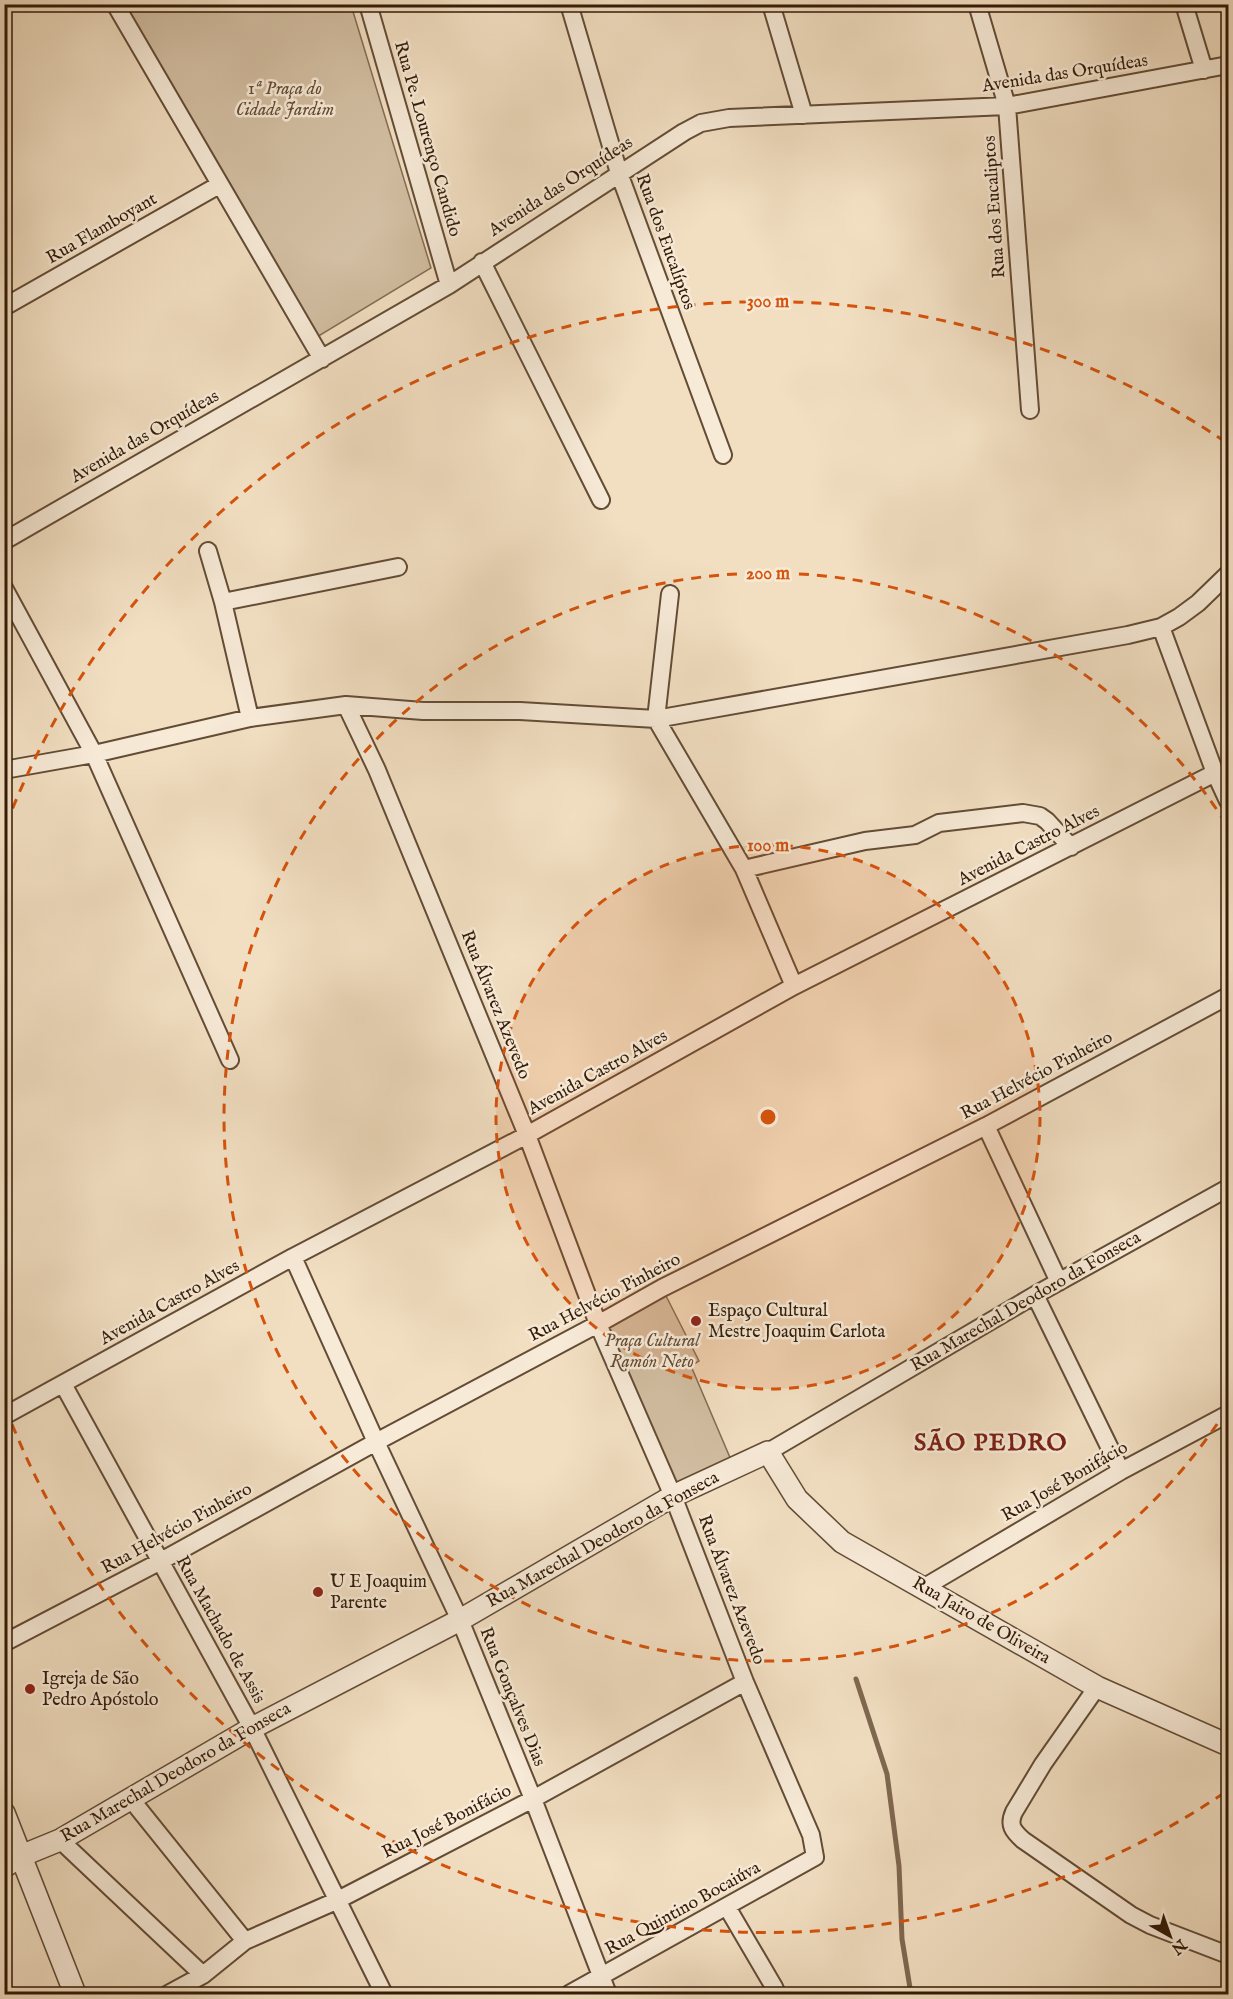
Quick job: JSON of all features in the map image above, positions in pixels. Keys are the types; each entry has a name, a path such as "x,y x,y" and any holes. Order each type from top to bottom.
{"street":[{"path":"115,4 322,359"},
{"name":"Rua dos Eucalíptos","path":"569,4 619,173 723,455"},
{"path":"771,4 804,115"},
{"name":"Rua dos Eucaliptos","path":"977,4 1007,106 1030,410"},
{"path":"1184,4 1204,70"},
{"name":"Rua Pe. Lourenço Candido","path":"371,5 449,285"},
{"name":"Avenida das Orquídeas","path":"4,541 449,285 660,146 701,123 729,118 1007,106 1228,65"},
{"name":"Rua Flamboyant","path":"4,307 219,185"},
{"path":"482,262 601,500"},
{"path":"208,551 224,602 250,718"},
{"path":"224,602 398,567"},
{"path":"4,770 93,754 250,718 346,705 423,711 520,711 656,719 1128,635 1161,627 1198,603 1228,574"},
{"path":"4,588 93,754 230,1060"},
{"path":"670,594 656,719 744,868 794,986"},
{"path":"1161,627 1215,773 1228,801"},
{"name":"Rua Álvarez Azevedo","path":"346,705 377,770 527,1135 598,1324 673,1496 745,1682 811,1834 815,1857"},
{"name":"Avenida Castro Alves","path":"4,1416 293,1257 527,1135 794,986 1215,773"},
{"path":"744,868 866,841 915,835 939,823 1023,813 1040,816 1071,847"},
{"name":"Rua Helvécio Pinheiro","path":"4,1643 161,1561 662,1288 986,1126 1228,996"},
{"path":"986,1126 1059,1282"},
{"name":"Rua Marechal Deodoro da Fonseca","path":"13,1862 60,1840 252,1728 460,1620 673,1496 768,1452 1035,1295 1228,1188"},
{"name":"Rua Gonçalves Dias","path":"293,1257 376,1442 460,1620 533,1799 608,1995"},
{"path":"1035,1295 1121,1471"},
{"name":"Rua Machado de Assis","path":"63,1384 252,1728 384,1995"},
{"name":"Rua José Bonifácio","path":"923,1588 1121,1471 1228,1414"},
{"name":"Rua Jairo de Oliveira","path":"768,1452 796,1499 842,1542 1097,1687 1228,1745"},
{"name":"Rua José Bonifácio","path":"168,1995 203,1975 244,1941 336,1901 533,1799 745,1682"},
{"path":"1097,1687 1020,1802 1010,1820 1011,1827 1023,1840 1131,1915 1228,1955"},
{"path":"130,1798 244,1941"},
{"path":"4,1813 13,1862 75,1995"},
{"path":"60,1840 203,1975"},
{"name":"Rua Quintino Bocaiúva","path":"569,1995 815,1857"},
{"path":"727,1907 777,1995"}],"green space":[{"name":"1ª Praça do Cidade Jardim","path":"126,5 351,5 431,268 317,337"},
{"name":"Praça Cultural Ramón Neto","path":"662,1288 699,1361 691,1366 734,1467 673,1496 598,1324"}],"waterway":[{"path":"856,1679 887,1774 899,1866 902,1939 911,1994"}],"place":[{"name":"Espaço Cultural Mestre Joaquim Carlota","path":"696,1321"},
{"name":"U E Joaquim Parente","path":"318,1592"},
{"name":"Igreja de São Pedro Apóstolo","path":"30,1689"}],"district":[{"name":"SÃO PEDRO","path":"991,1443"}]}
